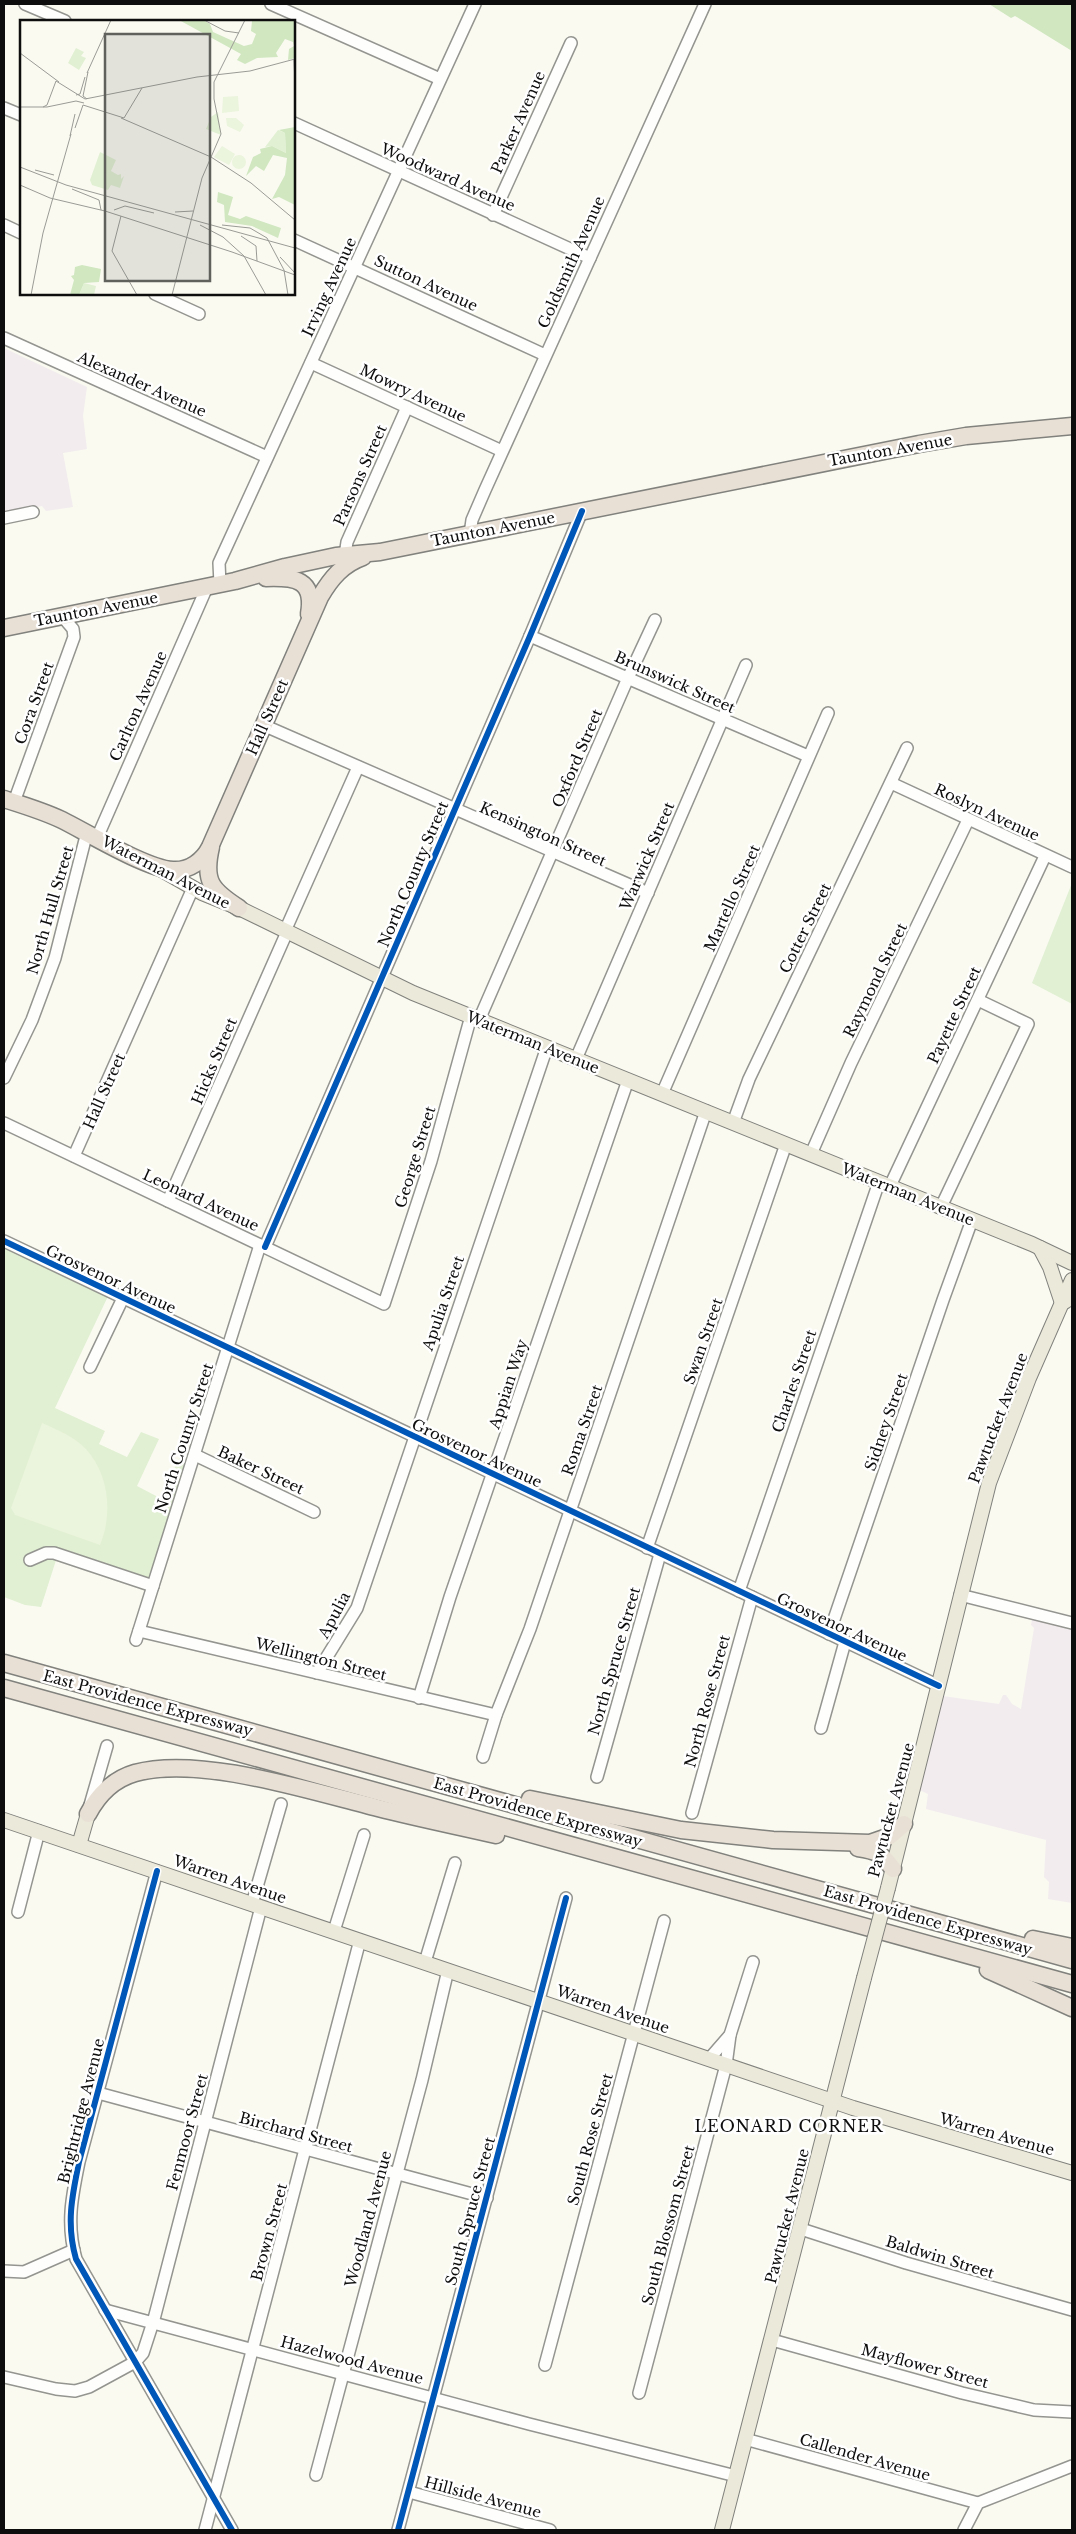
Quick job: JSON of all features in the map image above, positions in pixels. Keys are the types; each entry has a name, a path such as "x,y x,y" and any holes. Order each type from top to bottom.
{"highway":[{"name":"Taunton Avenue","path":"4,628 221,584 285,567 345,555 380,552 927,443 1072,426"},
{"name":"Hall Street","path":"152,866 172,870 188,869 201,860 211,844 305,628 323,592 338,572 353,561 380,552"},
{"path":"221,584 283,578 299,581 306,587 310,596 310,606 305,628"},
{"name":"Waterman Avenue","path":"9,800 56,817 152,866"},
{"path":"211,844 208,870 211,884 219,895 239,908"},
{"name":"East Providence Expressway","path":"4,1664 1072,1960"},
{"name":"East Providence Expressway","path":"4,1688 1072,1984"},
{"path":"383,1768 676,1829 763,1839 875,1842 890,1836 904,1824"},
{"path":"88,1814 104,1791 118,1781 133,1774 168,1770 226,1773 264,1780 389,1811 708,1883"},
{"path":"824,1842 876,1851 893,1869"},
{"path":"901,1913 1072,1947"},
{"path":"926,1944 1072,2008"}],"main road":[{"name":"Waterman Avenue","path":"152,866 192,888 239,908 381,978 941,1207 1072,1263"},
{"path":"1040,1248 1067,1300"},
{"name":"Pawtucket Avenue","path":"722,2530 772,2340 831,2101 893,1869 989,1483 1029,1378 1067,1300 1072,1280"},
{"path":"79,1845 88,1814"},
{"name":"Warren Avenue","path":"4,1820 831,2101 1072,2173"}],"street":[{"path":"25,4 63,20"},
{"path":"271,4 440,79"},
{"name":"Irving Avenue","path":"221,584 219,563 475,4"},
{"name":"Goldsmith Avenue","path":"470,534 473,516 705,4"},
{"name":"Parker Avenue","path":"493,214 570,42"},
{"path":"4,108 20,115"},
{"name":"Woodward Avenue","path":"295,123 590,258"},
{"path":"4,225 20,233"},
{"name":"Sutton Avenue","path":"295,240 355,266 545,355"},
{"path":"156,295 199,314"},
{"name":"Alexander Avenue","path":"4,338 267,457"},
{"name":"Mowry Avenue","path":"310,363 502,451"},
{"name":"Parsons Street","path":"345,555 347,542 407,407"},
{"name":"North County Street","path":"137,1636 262,1246 455,809 582,511"},
{"path":"4,518 33,512"},
{"name":"Carlton Avenue","path":"92,835 221,584"},
{"name":"Cora Street","path":"9,800 74,637 73,629 62,616"},
{"name":"Oxford Street","path":"475,1018 553,852 655,620"},
{"name":"Brunswick Street","path":"530,636 808,756"},
{"name":"Warwick Street","path":"576,1059 746,665"},
{"name":"Martello Street","path":"662,1094 828,713"},
{"name":"Kensington Street","path":"263,725 648,893"},
{"name":"Cotter Street","path":"733,1123 749,1080 907,748"},
{"name":"Hicks Street","path":"168,1201 358,766"},
{"name":"Roslyn Avenue","path":"891,783 1072,867"},
{"name":"Raymond Street","path":"811,1154 851,1062 968,820"},
{"name":"North Hull Street","path":"4,1078 32,1020 55,958 92,835"},
{"name":"Payette Street","path":"885,1184 978,1000 1045,856"},
{"name":"Hall Street","path":"74,1156 192,888"},
{"path":"941,1207 1028,1024 978,1000"},
{"name":"George Street","path":"384,1304 475,1018"},
{"name":"Apulia Street","path":"371,1568 547,1047"},
{"name":"Appian Way","path":"419,1698 450,1597 494,1474 556,1286 628,1080"},
{"name":"Roma Street","path":"482,1757 496,1715 530,1629 706,1112"},
{"name":"Leonard Avenue","path":"4,1123 384,1304"},
{"name":"Swan Street","path":"647,1548 786,1144"},
{"name":"Charles Street","path":"739,1591 885,1184"},
{"name":"Sidney Street","path":"828,1634 942,1300 972,1220"},
{"name":"Grosvenor Avenue","path":"4,1241 939,1686"},
{"path":"90,1366 123,1298"},
{"name":"Baker Street","path":"194,1455 314,1512"},
{"path":"30,1560 46,1553 54,1553 153,1586"},
{"name":"North Spruce Street","path":"597,1777 660,1554"},
{"name":"Apulia","path":"317,1673 357,1608 371,1568"},
{"path":"960,1595 1072,1624"},
{"name":"North Rose Street","path":"692,1813 752,1597"},
{"name":"Wellington Street","path":"137,1636 317,1673 496,1715"},
{"path":"821,1728 845,1642"},
{"path":"88,1814 106,1746"},
{"name":"Fenmoor Street","path":"135,2362 144,2353 205,2124 281,1804"},
{"path":"18,1912 39,1831"},
{"path":"334,1931 364,1835"},
{"path":"425,1962 455,1863"},
{"name":"Brightridge Avenue","path":"156,1871 70,2204 70,2233 76,2259 232,2530"},
{"name":"South Spruce Street","path":"398,2530 566,1898"},
{"name":"South Rose Street","path":"545,2365 664,1921"},
{"name":"Brown Street","path":"205,2530 360,1940"},
{"name":"South Blossom Street","path":"639,2393 726,2065 730,2035 753,1962"},
{"name":"Woodland Avenue","path":"316,2475 422,2080 448,1970"},
{"name":"South Blossom Street","path":"709,2059 730,2035"},
{"name":"Birchard Street","path":"98,2093 205,2124 487,2198"},
{"name":"Baldwin Street","path":"800,2228 906,2263 1072,2310"},
{"path":"4,2272 24,2272 74,2250"},
{"name":"Hazelwood Avenue","path":"105,2310 253,2348 342,2374 736,2476"},
{"name":"Mayflower Street","path":"772,2340 1034,2410 1072,2412"},
{"path":"4,2377 56,2389 74,2391 89,2387 135,2362"},
{"name":"Callender Avenue","path":"745,2439 978,2503"},
{"path":"964,2530 978,2503 1072,2466"},
{"name":"Hillside Avenue","path":"409,2492 550,2530"}],"shaded area":[{"path":"4,348 87,387 83,416 87,449 63,453 73,507 46,511 42,506 4,513"},
{"path":"1033,1615 1072,1623 1072,1903 1048,1899 1049,1882 1044,1877 1046,1840 926,1809 928,1794 913,1787 936,1695 999,1704 1003,1695 1006,1695 1012,1704 1021,1709 1034,1628 1031,1625"}],"green space":[{"path":"989,4 1072,4 1072,51 1015,16 1011,18"},
{"path":"1072,883 1072,1004 1032,983"},
{"path":"4,1243 110,1292 55,1408 105,1431 99,1444 127,1457 141,1432 159,1439 137,1486 160,1498 180,1457 192,1461 153,1587 58,1554 41,1607 25,1605 4,1597"},
{"path":"42,1423 82,1445 94,1459 100,1470 107,1495 107,1520 100,1545 15,1515 11,1508"}],"cycle path":[{"path":"265,1247 530,636 582,511"},
{"path":"4,1241 939,1686"},
{"path":"157,1871 79,2162 72,2198 71,2234 76,2259 232,2530"},
{"path":"398,2530 566,1898"}],"district":[{"name":"LEONARD CORNER","path":"789,2126"}]}
